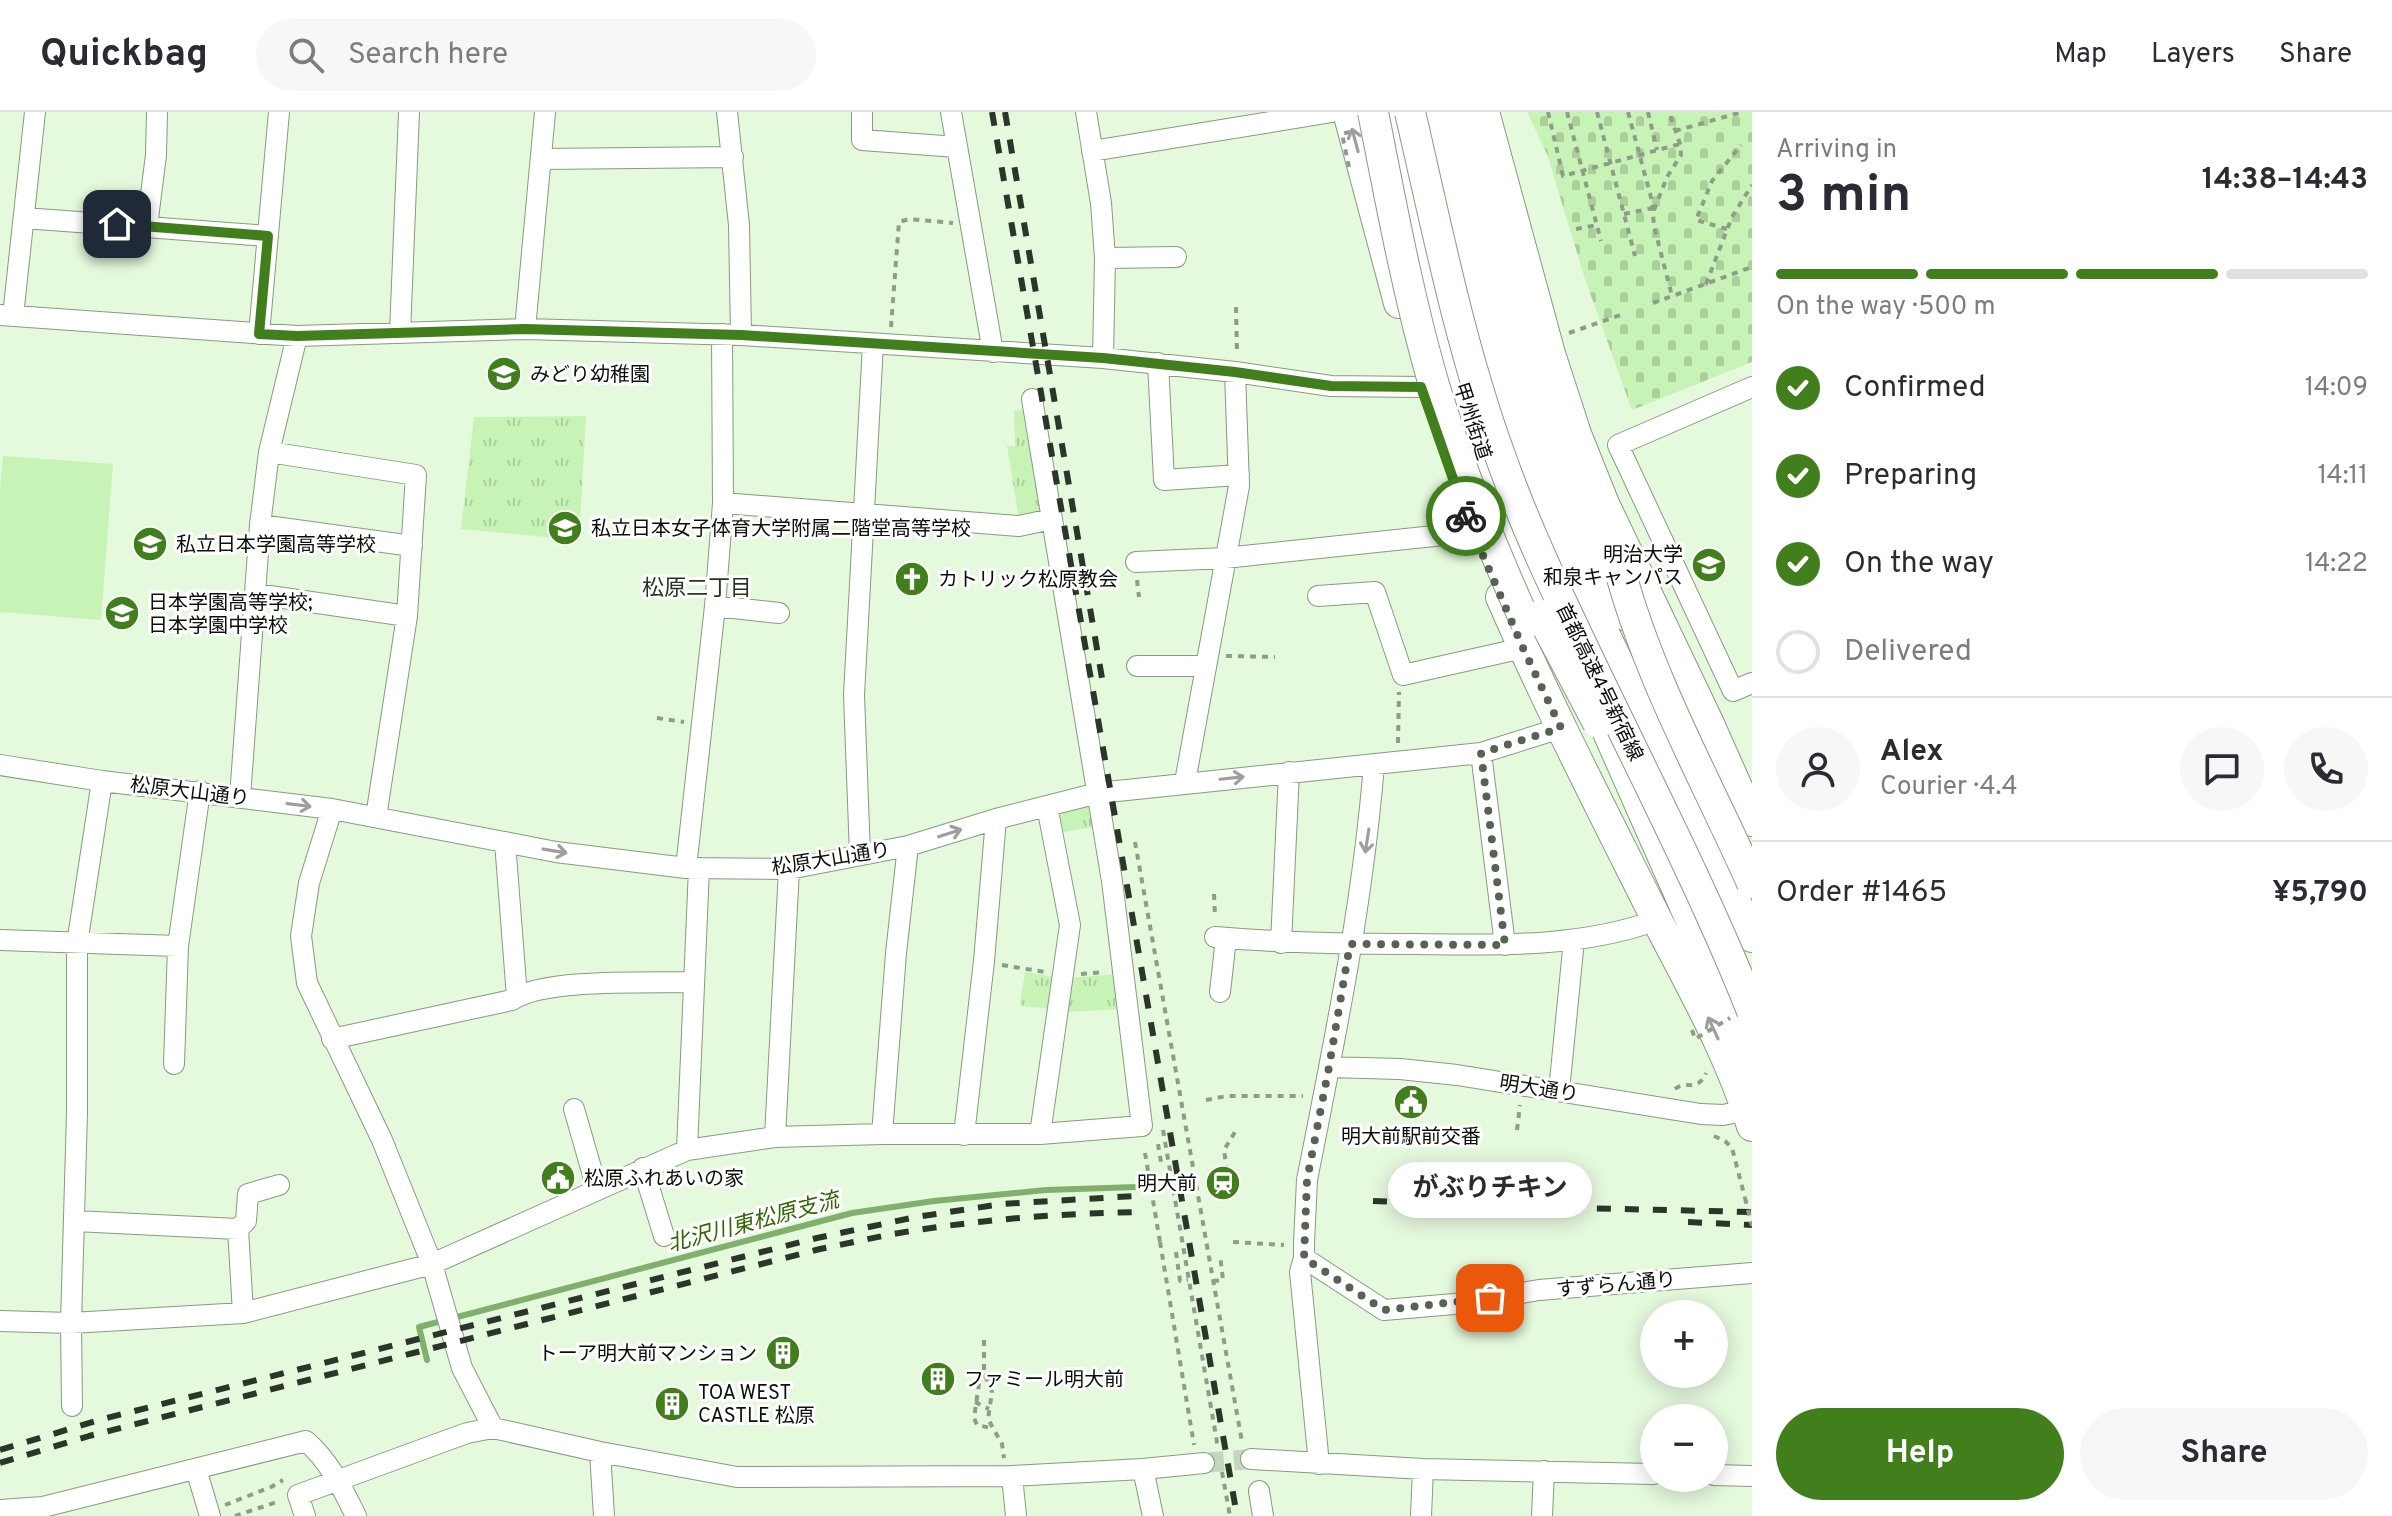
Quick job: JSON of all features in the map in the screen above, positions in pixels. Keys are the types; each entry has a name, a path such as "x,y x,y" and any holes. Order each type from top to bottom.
{"highway":[{"path":"1348,112 1421,387 1472,532 1613,812 1657,920"},
{"path":"1372,112 1450,384 1508,543 1541,615 1748,1017"},
{"path":"1372,112 1400,248 1434,383 1463,474 1561,728 1726,1056 1750,1118"},
{"name":"甲州街道","path":"1392,112 1441,315 1487,466 1517,541 1605,726 1724,995 1752,1067"},
{"name":"首都高速4号新宿線","path":"1410,112 1456,309 1501,459 1563,605 1684,859 1748,1017"},
{"name":"首都高速4号新宿線","path":"1438,112 1481,302 1502,379 1527,452 1586,593 1752,937"},
{"path":"1455,112 1470,157 1523,363 1577,515 1609,584 1745,835"},
{"path":"1455,112 1496,296 1540,443 1600,585 1752,885"},
{"path":"1481,112 1519,289 1563,438 1683,735 1745,835"},
{"path":"1481,112 1576,434 1604,504 1709,724 1745,835 1752,885"}],"street":[{"path":"35,112 24,218 7,316 297,336 525,329 731,334 1103,358 1331,386 1421,387"},
{"path":"147,226 156,155 157,112"},
{"path":"259,334 279,112"},
{"path":"400,333 409,112"},
{"path":"525,329 545,112"},
{"path":"687,1150 693,982 693,868 723,503 739,225 727,112"},
{"path":"862,112 862,140 957,147"},
{"path":"951,112 993,352"},
{"path":"1086,112 1101,203 1105,258 1103,358"},
{"path":"1092,151 1332,112"},
{"path":"541,159 733,157"},
{"path":"24,218 268,236"},
{"path":"1105,258 1176,257"},
{"path":"240,797 260,525 269,452 297,336"},
{"path":"860,855 854,695 864,514 881,344"},
{"path":"1158,363 1164,480 1239,475"},
{"path":"1185,782 1239,486 1235,372"},
{"path":"1752,387 1618,445 1733,691 1752,683"},
{"path":"0,1321 71,1323 243,1313 432,1264 687,1150 775,1137 1040,1134 1152,1127 1123,971 1098,793 1032,399"},
{"path":"269,452 416,475 407,616 376,817"},
{"path":"723,503 1019,526 1052,519"},
{"path":"260,525 412,546"},
{"path":"1136,562 1225,558 1472,532"},
{"path":"1318,596 1375,592 1403,675 1525,636"},
{"path":"256,594 407,616"},
{"path":"715,606 779,613"},
{"path":"1137,666 1206,661"},
{"name":"松原大山通り","path":"0,765 102,781 332,809 556,852 693,868 789,869 908,846 1098,793 1481,753 1561,728"},
{"path":"1481,753 1505,945"},
{"path":"1319,1464 1297,1249 1369,829 1374,764"},
{"path":"1281,943 1289,772"},
{"path":"72,1406 77,944 102,781"},
{"path":"174,1064 178,946 200,791"},
{"path":"1040,1134 1070,925 1047,806"},
{"path":"332,809 309,883 301,936 307,983 382,1140 432,1264 462,1368 493,1428"},
{"path":"964,1135 996,819"},
{"path":"505,842 517,997"},
{"path":"882,1134 908,846"},
{"path":"775,1137 789,869"},
{"path":"1220,992 1221,937 1281,943 1505,945 1574,940 1657,920"},
{"path":"0,940 178,946"},
{"path":"1559,1091 1574,940"},
{"path":"332,1039 512,1000 525,992 592,983 693,982"},
{"name":"明大通り","path":"1329,1067 1400,1069 1701,1114 1750,1118"},
{"path":"574,1109 597,1189"},
{"path":"643,1168 664,1236"},
{"path":"75,1221 238,1229 246,1221 248,1194 279,1185"},
{"path":"238,1229 243,1313"},
{"name":"すずらん通り","path":"1297,1249 1384,1310 1466,1303 1539,1290 1752,1273"},
{"path":"305,1516 298,1495 467,1433 493,1428 600,1452 737,1477 1008,1476 1210,1462"},
{"path":"0,1510 43,1507 306,1441 321,1454 339,1480 356,1516"},
{"path":"600,1452 604,1516"},
{"path":"1248,1456 1319,1464 1423,1469 1640,1474"},
{"path":"196,1469 209,1514"},
{"path":"1143,1469 1153,1516"},
{"path":"1421,1516 1423,1469"},
{"path":"1542,1516 1544,1471"},
{"path":"1728,1475 1752,1476"},
{"path":"1008,1476 1016,1516"},
{"path":"1259,1491 1263,1516"}],"path":[{"path":"1548,112 1563,176 1680,144"},
{"path":"1567,112 1601,241"},
{"path":"1597,112 1635,256"},
{"path":"1628,112 1672,296"},
{"path":"1648,112 1657,150"},
{"path":"1653,210 1667,177 1681,155 1669,112"},
{"path":"1674,131 1742,112"},
{"path":"1727,229 1696,220 1712,181 1741,145"},
{"path":"1706,284 1732,217 1752,185"},
{"path":"1624,214 1653,210"},
{"path":"881,344 899,222 909,219 971,224"},
{"path":"1576,229 1597,225"},
{"path":"1653,303 1752,267"},
{"path":"1235,372 1236,307"},
{"path":"1557,337 1620,315"},
{"path":"1206,661 1275,657"},
{"path":"1398,762 1399,681 1403,675"},
{"path":"1135,842 1213,1281 1248,1456"},
{"path":"984,961 1062,975 1123,971"},
{"path":"1692,1030 1695,1039 1748,1017"},
{"path":"1669,1092 1680,1085 1700,1083 1706,1072 1705,1062"},
{"path":"1235,1096 1235,1103"},
{"path":"1206,1100 1235,1096 1311,1096"},
{"path":"1517,1130 1521,1102"},
{"path":"1152,1127 1188,1280 1210,1462"},
{"path":"1227,1171 1224,1150 1235,1132"},
{"path":"1725,1141 1732,1148 1752,1226"},
{"path":"1158,1144 1161,1162"},
{"path":"1145,1153 1160,1242 1210,1462 1230,1516"},
{"path":"1233,1242 1297,1249"},
{"path":"1176,1252 1180,1281 1188,1280"},
{"path":"1213,1281 1223,1280 1220,1255"},
{"path":"984,1340 984,1373 992,1392 988,1419 1002,1444 1008,1476"},
{"path":"984,1373 980,1377 974,1418 977,1425 992,1428"},
{"path":"975,1402 989,1409"},
{"path":"209,1514 284,1479"},
{"path":"235,1516 298,1495"}],"green space":[{"path":"1527,112 1752,112 1752,362 1632,410 1585,279 1547,154"},
{"path":"1028,409 1044,513 1019,519 1007,446 1015,446 1014,411"},
{"path":"586,416 579,540 461,529 474,417"},
{"path":"3,456 113,464 101,620 0,612"},
{"path":"1093,803 1098,826 1058,833 1055,809"},
{"path":"1025,972 1055,977 1050,1009 1022,1006"},
{"path":"1118,974 1123,1009 1064,1012 1068,978"}],"waterway":[{"name":"北沢川東松原支流","path":"427,1360 419,1327 852,1213 1046,1190 1137,1187"}],"tunnel":[{"path":"1204,1463 1251,1459"}],"railway":[{"path":"992,112 1237,1516"},
{"path":"1005,112 1103,684"},
{"path":"0,1450 99,1420 817,1238 916,1217 1002,1204 1136,1196"},
{"path":"1373,1201 1752,1212"},
{"path":"0,1463 89,1436 820,1249 969,1223 1056,1215 1144,1212"},
{"path":"1688,1222 1752,1225"}],"way so far":[{"path":"1466,516 1561,728 1481,753 1505,945 1350,944 1307,1180 1304,1258 1384,1310 1490,1298"}],"place":[{"name":"みどり幼稚園","path":"504,374"},
{"name":"私立日本女子体育大学附属二階堂高等学校","path":"565,528"},
{"name":"私立日本学園高等学校","path":"150,544"},
{"name":"明治大学 和泉キャンパス","path":"1709,565"},
{"name":"カトリック松原教会","path":"912,579"},
{"name":"日本学園高等学校; 日本学園中学校","path":"122,613"},
{"name":"明大前駅前交番","path":"1411,1102"},
{"name":"松原ふれあいの家","path":"558,1178"},
{"name":"明大前","path":"1223,1183"},
{"name":"がぶりチキン","path":"1490,1298"},
{"name":"トーア明大前マンション","path":"783,1353"},
{"name":"ファミール明大前","path":"938,1379"},
{"name":"TOA WEST CASTLE 松原","path":"672,1404"}],"district":[{"name":"松原二丁目","path":"697,587"}],"route":[{"path":"117,224 268,236 259,334 297,336 525,329 741,335 1103,358 1331,386 1421,387 1466,516"}]}
